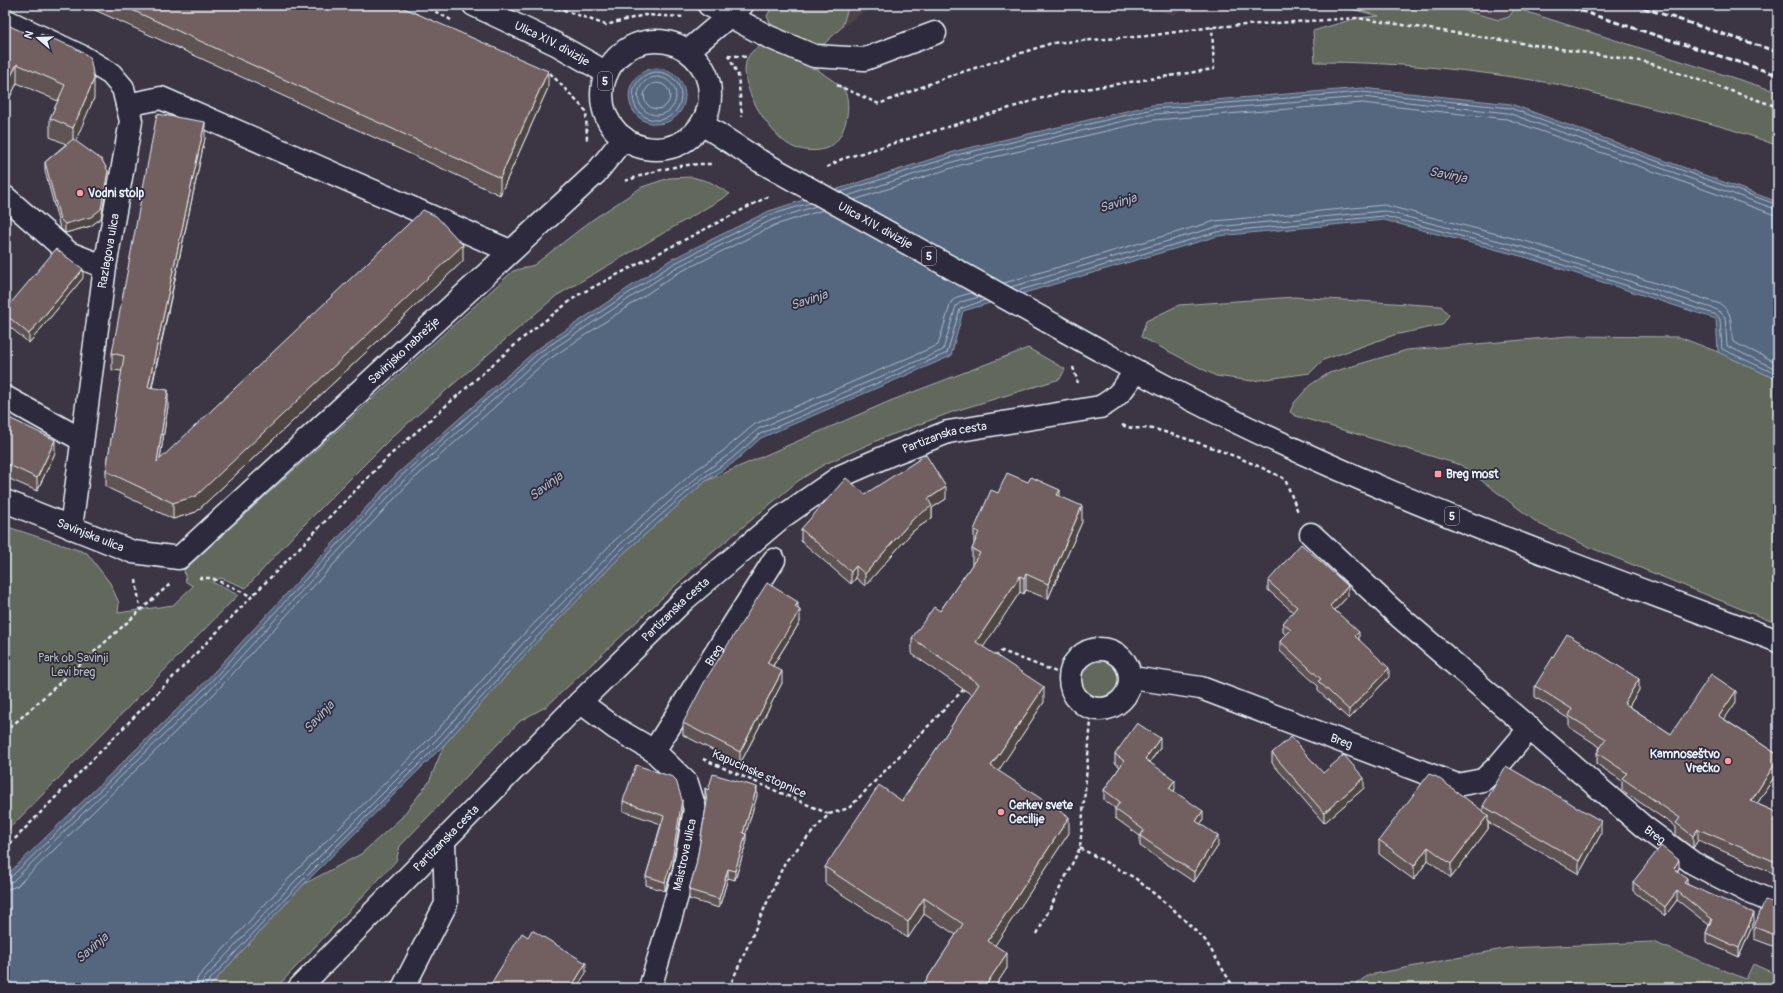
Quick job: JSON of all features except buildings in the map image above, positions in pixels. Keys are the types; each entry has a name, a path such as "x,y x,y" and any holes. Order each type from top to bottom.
{"street":[{"name":"Ulica XIV. divizije","path":"474,5 556,44 607,73"},
{"path":"709,5 735,11 769,37 814,56 865,59 935,33"},
{"path":"688,51 735,11"},
{"name":"Razlagova ulica","path":"5,20 83,57 111,74 123,88 131,121 105,267 71,528"},
{"name":"5","path":"658,41 674,44 688,51 700,62 708,77 711,93 709,109 702,124 690,137 675,146 657,149 639,146 624,138 613,128 605,109 603,87 607,73 616,59 628,49 642,42 658,41"},
{"path":"127,105 161,98 510,251"},
{"name":"Ulica XIV. divizije","path":"702,124 760,161 1135,371"},
{"name":"Savinjsko nabrežje","path":"179,558 596,173 624,138"},
{"path":"5,198 69,253 105,267"},
{"name":"5","path":"1135,371 1278,442 1428,507 1584,569 1778,641"},
{"name":"Partizanska cesta","path":"299,988 580,702 685,600 782,517 841,476 948,432 1100,408 1112,402 1123,392 1135,371"},
{"path":"5,397 82,440"},
{"name":"Savinjska ulica","path":"5,501 133,552 179,558"},
{"name":"Breg","path":"1311,534 1401,618 1644,827 1693,863 1747,891 1778,904"},
{"name":"Breg","path":"654,751 774,560"},
{"path":"1103,648 1119,654 1128,666 1132,678 1125,698 1110,708 1092,709 1083,705 1072,692 1069,678 1076,660 1089,650 1103,648"},
{"name":"Breg","path":"1132,678 1201,688 1457,785 1483,780 1497,767 1530,728"},
{"name":"Maistrova ulica","path":"580,702 615,728 654,751 687,783 695,809 684,872 650,988"},
{"path":"403,988 446,904 444,842"}],"path":[{"path":"423,5 458,23"},
{"path":"550,5 606,25 644,15 685,17 710,32"},
{"path":"835,84 879,104 944,78 1052,43 1147,36 1212,27 1357,18 1646,62 1778,107"},
{"path":"822,170 842,159 1059,93 1214,69 1212,27"},
{"path":"728,55 751,57"},
{"path":"546,69 586,111 588,142 581,158 610,186 661,169 693,163 718,164"},
{"path":"5,849 390,455 524,337 572,300 774,194"},
{"path":"1073,366 1079,385 1090,409 1131,429 1147,426 1205,444 1251,461 1285,479 1292,493"},
{"path":"192,578 212,578 251,596"},
{"path":"5,732 173,582"},
{"path":"991,662 1002,651 1069,678"},
{"path":"729,988 785,862 829,814 849,808 969,685"},
{"path":"1037,934 1080,848 1092,709"},
{"name":"Kapucinske stopnice","path":"697,756 829,814"},
{"path":"1080,848 1135,878 1174,910 1205,940 1234,988"}],"shaded area":[{"path":"781,5 874,5 842,27"},
{"path":"1144,5 1190,5 1173,15"},
{"path":"1445,5 1516,5 1509,17 1499,20"}],"green space":[{"path":"773,5 847,5 848,8 842,27 824,44 810,45 773,30 767,16"},
{"path":"1335,5 1445,5 1499,20 1509,17 1515,8 1778,92 1778,146 1713,124 1556,84 1466,71 1406,65 1315,62 1313,31 1357,18 1379,16"},
{"path":"761,46 796,58 810,65 844,90 847,96 848,104 846,121 843,130 835,143 820,150 811,151 797,149 783,140 772,129 752,98 747,82 745,67 750,54"},
{"name":"Park ob Savinji Levi breg","path":"692,177 710,182 730,194 556,296 393,436 294,535 246,588 221,578 212,582 238,595 5,833 5,530 8,527 87,553 110,583 119,603 118,613 173,605 193,586 186,582 184,570 513,271 534,265 592,220 642,187 669,178"},
{"path":"1294,297 1441,306 1449,315 1442,325 1394,335 1323,360 1310,373 1252,381 1216,376 1141,337 1146,321 1179,305"},
{"path":"1569,336 1679,337 1718,352 1778,380 1778,624 1594,549 1539,524 1461,465 1296,416 1290,412 1294,403 1310,385 1329,373 1407,350"},
{"path":"1028,348 1065,369 1060,379 955,411 883,438 825,464 798,481 695,567 547,706 520,721 400,846 396,861 276,988 208,988 304,884 361,854 401,818 429,782 444,745 531,648 625,552 706,481 890,401"},
{"path":"1096,658 1104,658 1112,661 1118,667 1121,679 1118,691 1112,697 1104,700 1096,700 1088,697 1082,691 1079,683 1079,675 1082,667 1088,661"},
{"path":"1653,942 1746,979 1753,964 1778,975 1778,988 1349,988 1369,975 1508,948"}],"water":[{"path":"657,68 668,70 677,76 683,85 685,96 683,107 677,116 668,122 657,124 646,122 637,116 631,107 629,96 631,85 637,76 646,70"},
{"name":"Savinja","path":"1362,88 1511,104 1778,202 1778,380 1718,352 1716,319 1528,258 1384,220 1218,236 963,311 951,356 761,438 733,463 706,481 625,552 531,648 444,745 304,884 208,988 5,988 5,877 202,685 397,474 536,350 670,260 769,211 960,150 1152,105"}],"railway":[{"path":"1563,5 1778,75"},
{"path":"1635,5 1778,52"}],"place":[{"name":"Vodni stolp","path":"80,193"},
{"name":"Breg most","path":"1438,474"},
{"name":"Kamnoseštvo Vrečko","path":"1728,761"},
{"name":"Cerkev svete Cecilije","path":"1001,812"}]}
